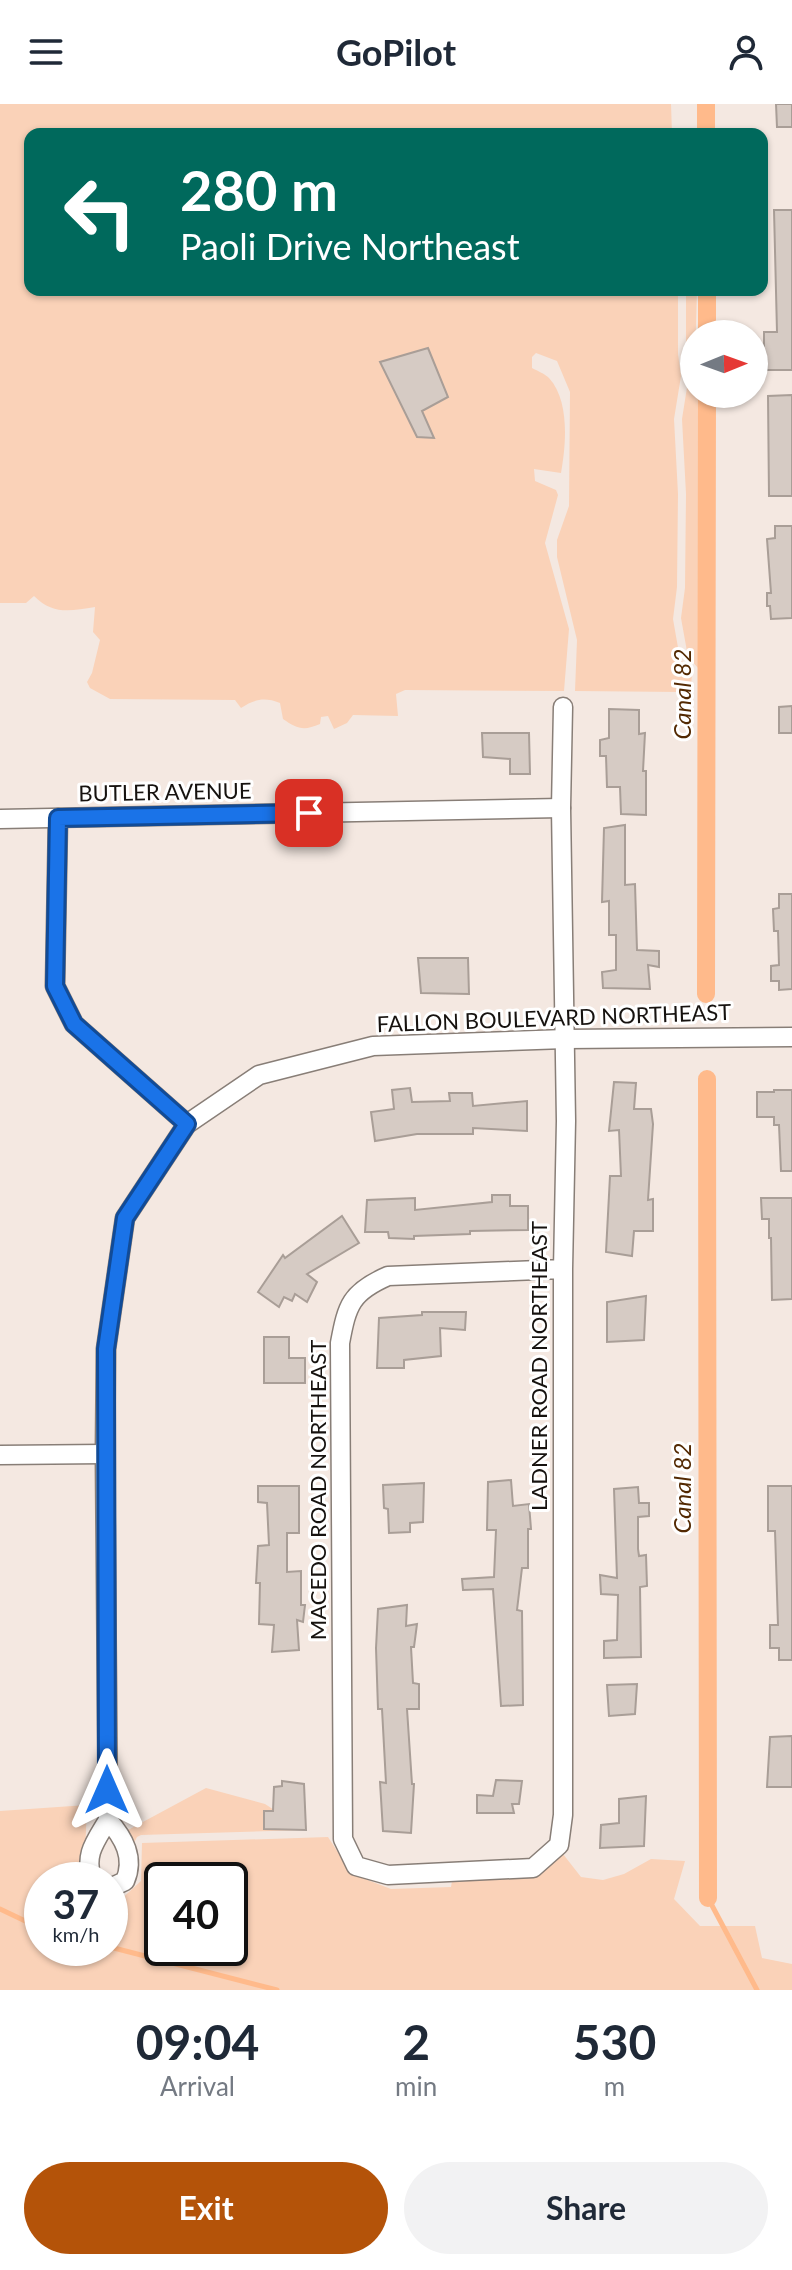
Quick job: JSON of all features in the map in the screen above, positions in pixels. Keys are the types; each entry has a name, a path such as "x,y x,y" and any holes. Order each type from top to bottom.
{"street":[{"name":"LADNER ROAD NORTHEAST","path":"388,1875 533,1868 559,1845 563,1815 563,707"},
{"name":"BUTLER AVENUE","path":"0,819 561,808"},
{"path":"58,818 55,986 74,1024 187,1124"},
{"name":"FALLON BOULEVARD NORTHEAST","path":"89,1862 90,1851 108,1820 106,1349 125,1218 187,1124 259,1075 373,1046 565,1039 792,1037"},
{"name":"MACEDO ROAD NORTHEAST","path":"388,1875 356,1866 343,1839 340,1343 346,1311 367,1285 388,1276 563,1269"},
{"path":"0,1455 105,1454"},
{"name":"FALLON BOULEVARD NORTHEAST","path":"108,1820 126,1849 131,1867 128,1874"}],"shaded area":[{"path":"0,104 671,104 672,128 24,128 24,296 678,296 680,382 674,419 678,494 677,587 673,619 680,659 692,673 690,700 681,700 680,692 575,691 577,640 557,557 557,540 569,506 570,392 557,361 536,353 532,357 532,368 547,377 556,388 565,424 561,473 534,469 535,481 556,490 558,495 545,543 569,629 564,691 405,690 396,694 398,716 353,715 347,723 334,729 328,716 321,717 320,724 309,728 292,725 283,719 280,703 269,700 255,701 241,708 235,700 110,699 90,688 87,682 100,640 93,632 95,607 55,609 34,596 26,603 0,603"},
{"path":"686,296 697,296 696,320 686,320"},
{"path":"684,408 698,408 699,669 688,657 681,618 685,588 686,494"},
{"path":"206,1788 265,1804 305,1830 141,1835 134,1843 128,1830"},
{"path":"87,1805 85,1862 24,1862 24,1966 128,1966 128,1893 141,1881 142,1843 328,1837 352,1874 391,1889 451,1887 452,1881 537,1873 563,1854 581,1877 603,1880 624,1874 651,1859 685,1861 674,1899 700,1926 755,1926 762,1958 792,1964 792,1990 0,1990 0,1811"}],"building":[{"path":"776,104 792,104 792,127 777,127"},
{"path":"774,210 792,210 792,370 768,370 768,332 777,332"},
{"path":"428,348 448,397 422,411 434,438 417,437 380,362"},
{"path":"792,395 792,496 769,496 768,396"},
{"path":"775,526 792,526 792,618 771,619 770,606 767,606 767,593 771,593 767,539 775,538"},
{"path":"792,706 792,733 779,733 779,707"},
{"path":"609,709 639,710 639,734 645,733 643,771 646,771 646,815 621,814 620,787 607,787 606,756 600,756 600,740 609,738"},
{"path":"482,733 529,733 530,774 510,774 510,759 483,757"},
{"path":"625,825 625,885 635,884 637,950 659,951 659,967 648,965 650,989 603,988 602,972 616,970 616,935 609,935 609,901 602,902 604,828"},
{"path":"779,894 792,894 792,989 779,990 779,981 771,981 771,966 779,965 778,931 774,931 773,909 779,908"},
{"path":"418,958 468,958 469,994 421,993"},
{"path":"614,1082 636,1083 634,1109 651,1109 653,1124 648,1200 653,1199 653,1231 634,1231 632,1256 606,1252 610,1176 621,1176 619,1130 609,1131"},
{"path":"410,1088 412,1102 450,1101 449,1093 472,1093 473,1106 527,1101 527,1131 473,1128 473,1134 417,1134 375,1141 371,1112 394,1109 392,1090"},
{"path":"792,1090 792,1171 781,1171 779,1125 774,1125 774,1117 757,1117 757,1092"},
{"path":"492,1195 510,1195 510,1206 528,1206 528,1230 470,1231 470,1234 414,1236 414,1239 389,1238 388,1232 365,1232 367,1200 415,1198 415,1210 492,1202"},
{"path":"761,1198 792,1198 792,1299 772,1300 769,1219 762,1219"},
{"path":"342,1216 359,1243 307,1274 317,1282 307,1302 295,1294 292,1301 284,1297 279,1307 258,1292 283,1255 285,1258"},
{"path":"646,1296 644,1340 607,1342 607,1302"},
{"path":"422,1312 466,1312 465,1330 440,1328 441,1356 404,1360 404,1368 377,1368 379,1318 422,1315"},
{"path":"264,1337 289,1337 289,1358 305,1358 305,1383 264,1383"},
{"path":"511,1480 513,1506 529,1504 531,1529 528,1529 528,1568 522,1568 517,1610 522,1611 523,1705 501,1706 493,1589 463,1590 462,1579 494,1577 496,1530 487,1530 488,1482"},
{"path":"424,1483 423,1522 410,1523 410,1532 389,1533 383,1485"},
{"path":"258,1486 299,1486 299,1533 287,1533 287,1572 301,1571 301,1605 305,1605 303,1622 297,1620 299,1650 272,1652 274,1625 259,1624 260,1583 256,1583 258,1546 269,1545 267,1503 258,1502"},
{"path":"768,1486 792,1486 792,1660 779,1660 779,1648 770,1648 770,1625 778,1625 775,1531 768,1531"},
{"path":"638,1487 639,1503 649,1503 649,1516 638,1517 638,1549 639,1556 646,1555 647,1586 640,1587 641,1657 604,1658 604,1641 617,1640 618,1595 601,1594 600,1575 617,1578 614,1489"},
{"path":"407,1605 406,1626 417,1624 414,1647 411,1647 413,1683 419,1684 419,1709 407,1709 414,1784 411,1833 383,1831 380,1782 386,1783 382,1709 378,1709 376,1648 378,1609"},
{"path":"637,1684 635,1714 609,1716 607,1685"},
{"path":"792,1736 792,1787 767,1787 770,1737"},
{"path":"496,1780 522,1781 519,1804 512,1804 514,1813 477,1813 477,1795 493,1796"},
{"path":"282,1781 304,1784 306,1830 264,1829 264,1811 273,1811 274,1787 282,1786"},
{"path":"646,1796 644,1846 600,1848 601,1825 619,1823 619,1799"}],"waterway":[{"name":"Canal 82","path":"706,104 706,128"},
{"name":"Canal 82","path":"707,296 707,320"},
{"name":"Canal 82","path":"706,994 707,408"},
{"name":"Canal 82","path":"707,1079 708,1898"},
{"path":"708,1898 757,1990"},
{"path":"0,1909 24,1920"},
{"path":"128,1952 277,1990"}],"route":[{"path":"107,1790 106,1349 125,1218 187,1124 74,1024 55,986 58,818 309,813"}]}
